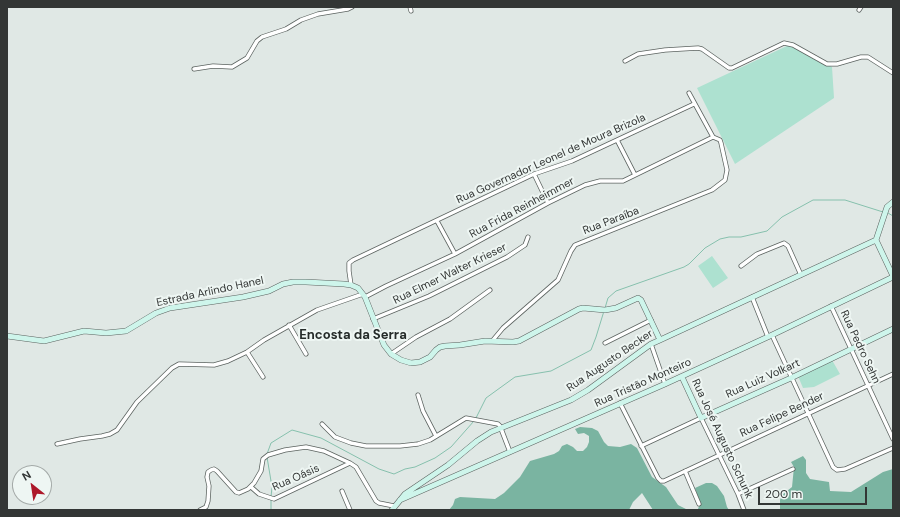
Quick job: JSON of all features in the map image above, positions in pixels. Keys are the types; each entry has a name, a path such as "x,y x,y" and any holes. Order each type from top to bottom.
{"street":[{"path":"194,69 213,66 232,67 247,58 257,41 262,37 286,29 301,20 318,14 352,7"},
{"path":"625,61 638,54 665,50 698,48 732,68 784,43 793,45 827,64 837,64 861,57 868,57 893,73"},
{"path":"689,93 713,137"},
{"name":"Rua Governador Leonel de Moura Brizola","path":"351,285 349,263 353,260 534,174 572,161 694,104"},
{"name":"Rua Frida Reinheimmer","path":"57,444 102,436 117,430 137,402 172,368 179,364 214,365 247,352 289,325 317,310 364,296 386,286 455,254 548,203 592,183 623,181 713,137"},
{"name":"Rua Paraíba","path":"493,340 503,328 558,280 575,245 712,190 721,185 725,180 727,170 720,140 713,137"},
{"path":"617,140 635,175"},
{"path":"534,174 548,203"},
{"path":"893,202 887,207 876,240 893,277"},
{"path":"437,221 455,254"},
{"name":"Rua Elmer Walter Krieser","path":"373,319 429,296 507,257 525,245 528,237"},
{"name":"Rua Augusto Becker","path":"393,508 405,494 448,465 477,441 491,432 571,400 588,390 651,344 876,240"},
{"path":"741,266 757,254 784,243 788,246 801,275"},
{"name":"Rua Tristão Monteiro","path":"398,501 682,377 893,277"},
{"name":"Estrada Arlindo Hanel","path":"7,336 44,341 84,331 126,331 156,313 170,308 243,297 269,291 283,284 306,282 351,285"},
{"path":"351,285 358,288 364,296 384,345 390,354 411,363 420,362 430,357 440,347 493,340 513,342 519,341 579,309 602,310 616,308 638,298 660,340"},
{"path":"390,354 416,337 450,319 490,290"},
{"path":"752,297 833,468 837,470 845,469 893,448"},
{"name":"Rua Pedro Sehn","path":"831,306 893,439"},
{"path":"605,343 650,320"},
{"path":"289,325 306,354"},
{"name":"Rua Luiz Volkart","path":"641,446 893,330"},
{"path":"651,344 666,384"},
{"path":"247,352 263,377"},
{"name":"Rua Felipe Bender","path":"641,446 658,478 661,481 664,481 893,374"},
{"name":"Rua José Augusto Schunk","path":"682,377 738,494 744,510"},
{"path":"418,395 423,411 436,436"},
{"path":"620,403 641,446"},
{"path":"322,424 335,437 351,443 366,446 400,446 418,444 436,436 466,418 498,424 510,452"},
{"path":"200,510 206,506 208,501 209,486 207,476 208,472 211,470 214,469 217,471 236,492 244,491 250,487 259,475 263,459 268,455 285,450 306,447 324,451 356,467 376,501 393,508"},
{"name":"Rua Oásis","path":"250,487 256,492 274,499 350,463"},
{"path":"738,494 793,469"},
{"path":"685,471 699,504"},
{"path":"342,491 350,510"}],"green space":[{"path":"789,45 832,67 834,98 735,164 697,88"},
{"path":"712,256 728,278 713,288 698,266"},
{"path":"832,360 840,374 814,387 803,388 798,376"},
{"path":"580,427 592,428 598,431 608,446 620,447 631,444 637,448 652,477 666,487 678,505 688,510 653,510 642,493 633,502 629,510 449,510 455,499 460,497 495,499 504,493 520,477 530,461 554,454 559,451 562,446 567,444 577,451 583,451 589,442 589,436 584,433 578,434 575,429"},
{"path":"803,456 806,460 806,473 810,479 829,482 830,491 851,492 883,472 893,469 893,510 780,510 780,500 782,495 792,487 794,467 791,462"},
{"path":"706,483 712,483 717,486 724,496 729,510 691,510 698,509 700,503 695,488"}],"waterway":[{"path":"605,308 608,298 616,291 684,267 705,248 720,239 741,237 767,231 782,217 813,200 845,200 883,212"},
{"path":"888,213 893,216"},
{"path":"476,418 486,398 515,377 551,371 591,350 604,311"},
{"path":"267,454 271,443 292,430 321,438 379,469 394,474 435,458 451,447 474,421"},
{"path":"267,457 272,487 271,497"},
{"path":"271,500 271,510"}],"district":[{"name":"Encosta da Serra","path":"353,336"}]}
